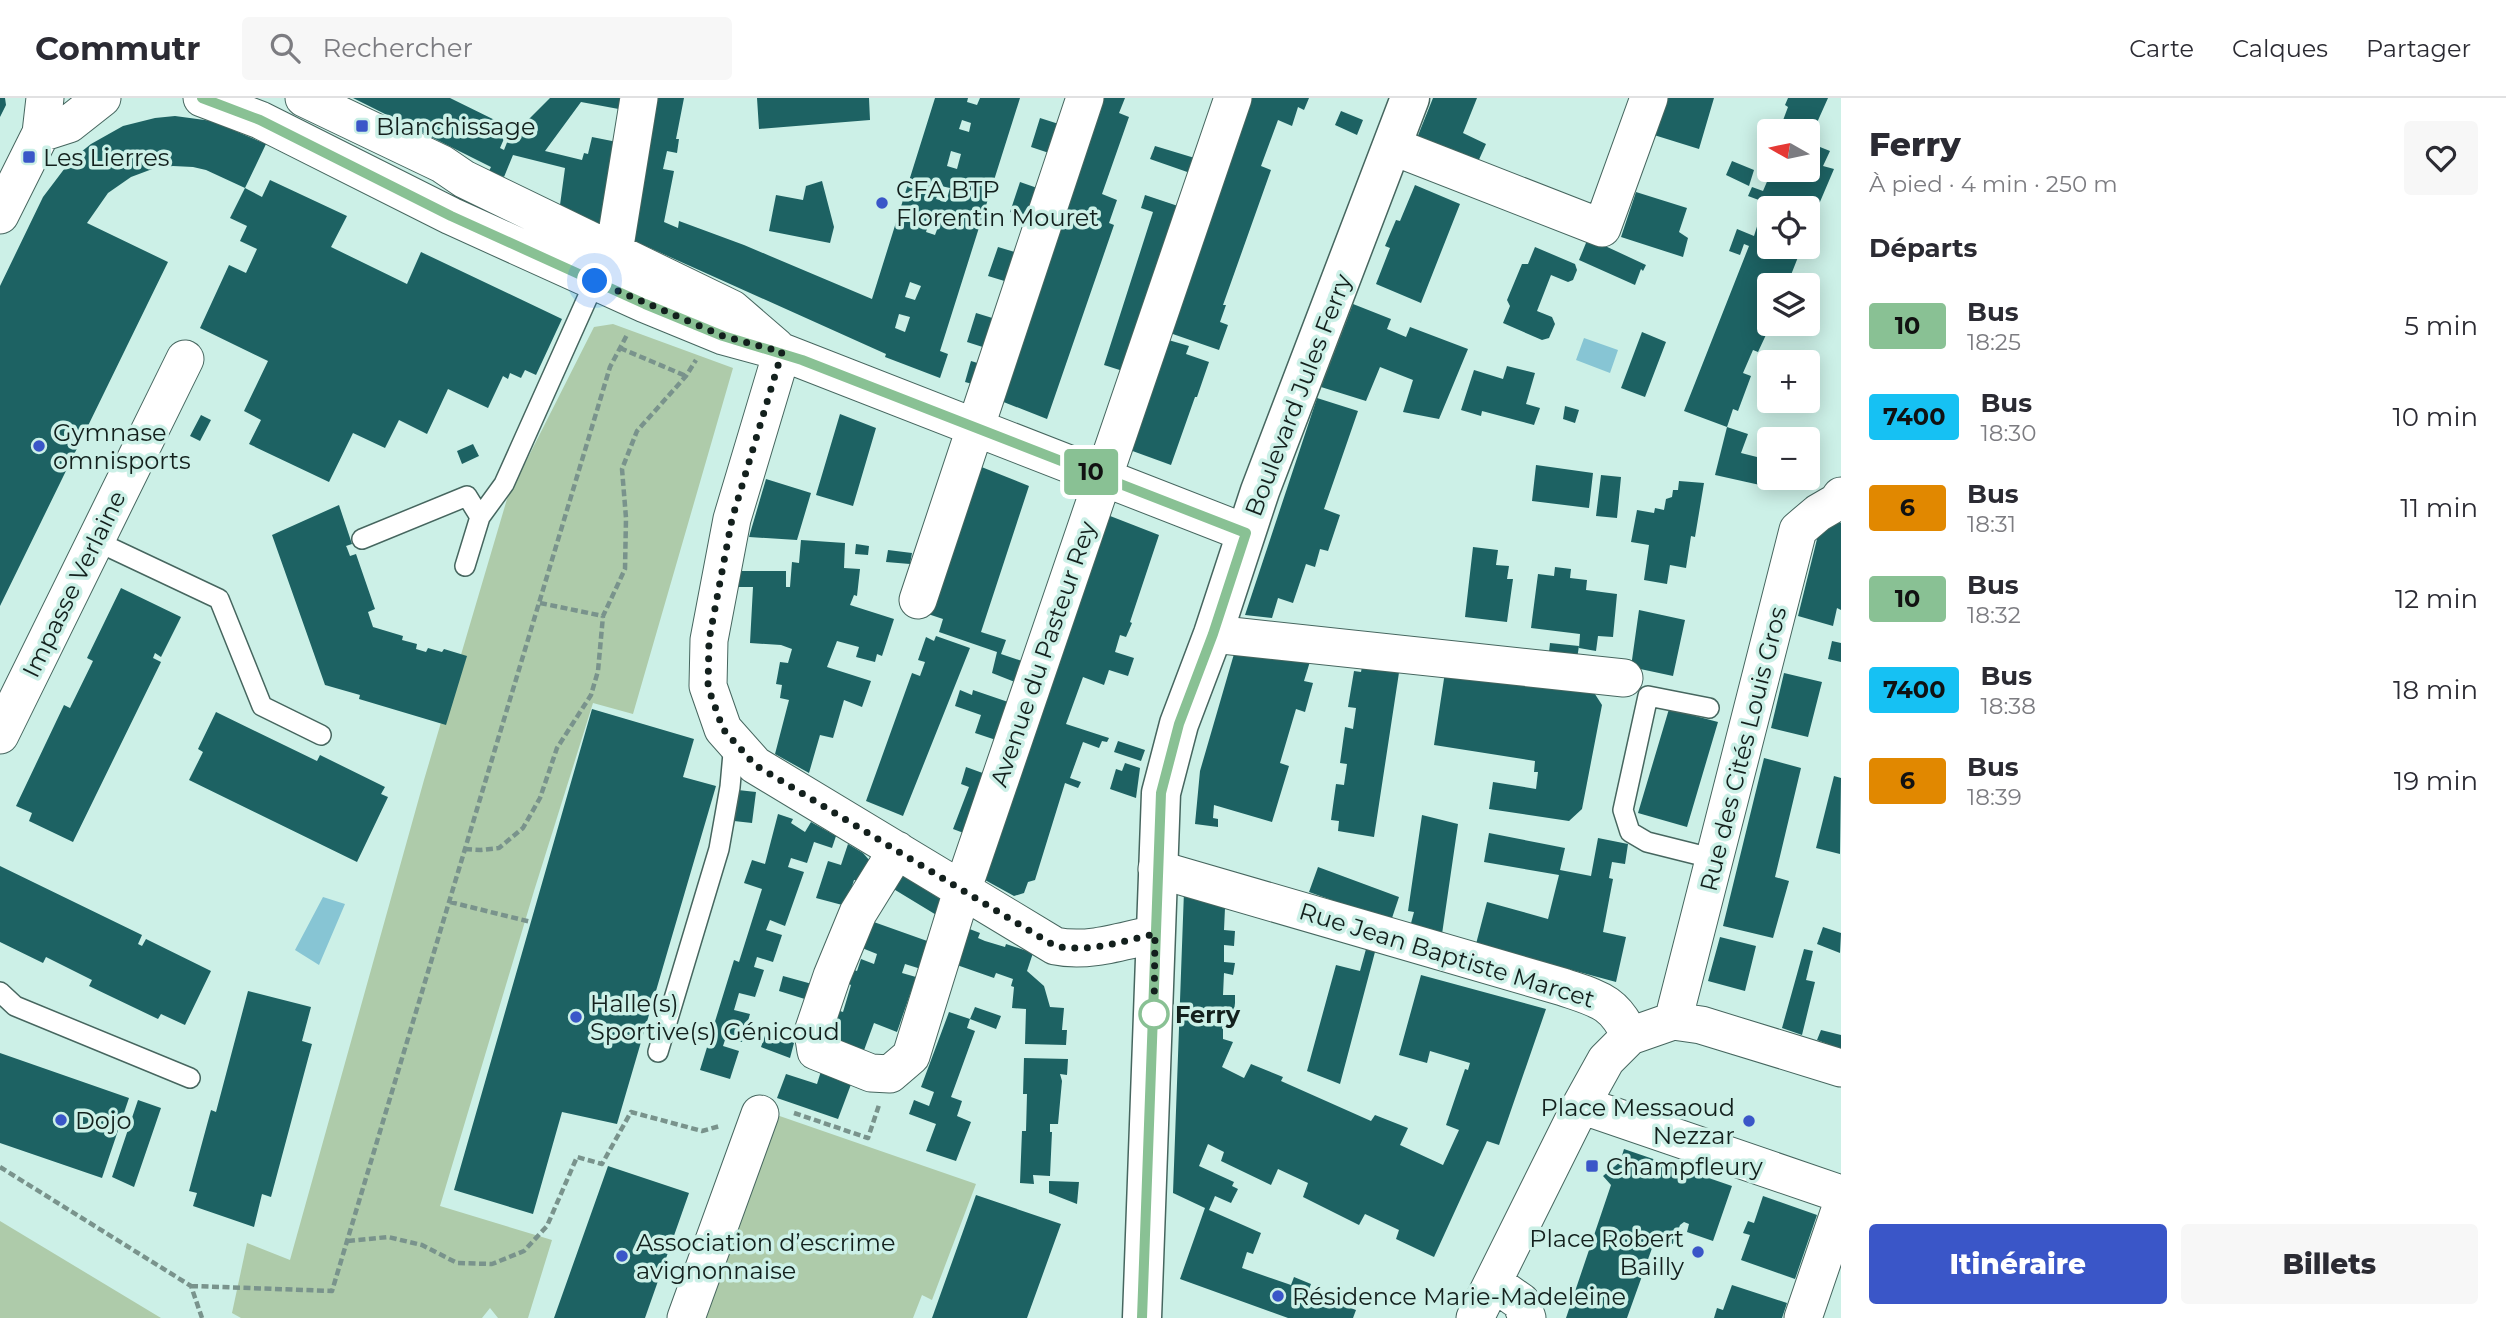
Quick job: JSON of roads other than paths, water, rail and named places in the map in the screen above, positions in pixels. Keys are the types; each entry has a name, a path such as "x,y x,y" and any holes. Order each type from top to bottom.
{"street":[{"path":"0,215 44,107 69,124 103,98"},
{"path":"202,98 262,109 451,216 732,309 782,352 1246,533"},
{"path":"304,98 442,164 604,267"},
{"path":"604,267 639,98"},
{"path":"918,600 1085,98"},
{"name":"Avenue du Pasteur Rey","path":"897,849 858,913 813,1032 816,1051 871,1073 890,1074 911,1056 962,891 1233,98"},
{"name":"Boulevard Jules Ferry","path":"1142,1318 1161,793 1179,724 1213,634 1260,491 1410,98"},
{"path":"1392,146 1602,228 1648,98"},
{"path":"782,352 732,519 709,640 708,687 723,729 755,765 1055,946 1082,948 1155,934"},
{"name":"Impasse Verlaine","path":"0,735 185,359"},
{"name":"Rue des Cités Louis Gros","path":"1673,1021 1798,530 1818,513 1840,501"},
{"path":"1213,634 1624,678"},
{"name":"Rue Jean Baptiste Marcet","path":"1157,869 1563,987 1602,1001 1621,1017 1630,1036"},
{"path":"1475,1318 1581,1105 1606,1060 1630,1036 1673,1021 1701,1025 1841,1068"},
{"path":"1581,1105 1841,1194"},
{"path":"687,1318 760,1114"},
{"path":"1803,1318 1841,1207"},
{"path":"1494,1283 1521,1302 1527,1318"}],"lane":[{"path":"465,566 480,517 504,485 604,267"},
{"path":"362,539 467,496 480,517"},
{"path":"96,541 219,599 262,706 321,735"},
{"path":"1709,708 1648,696 1623,810 1630,832 1647,842 1716,859"},
{"path":"658,1052 719,849 730,787 734,741"},
{"path":"0,992 15,1006 190,1078"}],"water":[{"path":"1584,338 1618,350 1610,373 1576,360"},
{"path":"323,897 345,904 319,965 295,950"}],"place":[{"name":"Blanchissage","path":"362,126"},
{"name":"Les Lierres","path":"29,157"},
{"name":"CFA BTP Florentin Mouret","path":"882,203"},
{"name":"Gymnase omnisports","path":"39,446"},
{"name":"Ferry","path":"1154,1014"},
{"name":"Halle(s) Sportive(s) Génicoud","path":"576,1017"},
{"name":"Dojo","path":"61,1120"},
{"name":"Place Messaoud Nezzar","path":"1749,1121"},
{"name":"Champfleury","path":"1592,1166"},
{"name":"Place Robert Bailly","path":"1698,1252"},
{"name":"Association d’escrime avignonnaise","path":"622,1256"},
{"name":"Résidence Marie-Madeleine","path":"1278,1296"}]}
